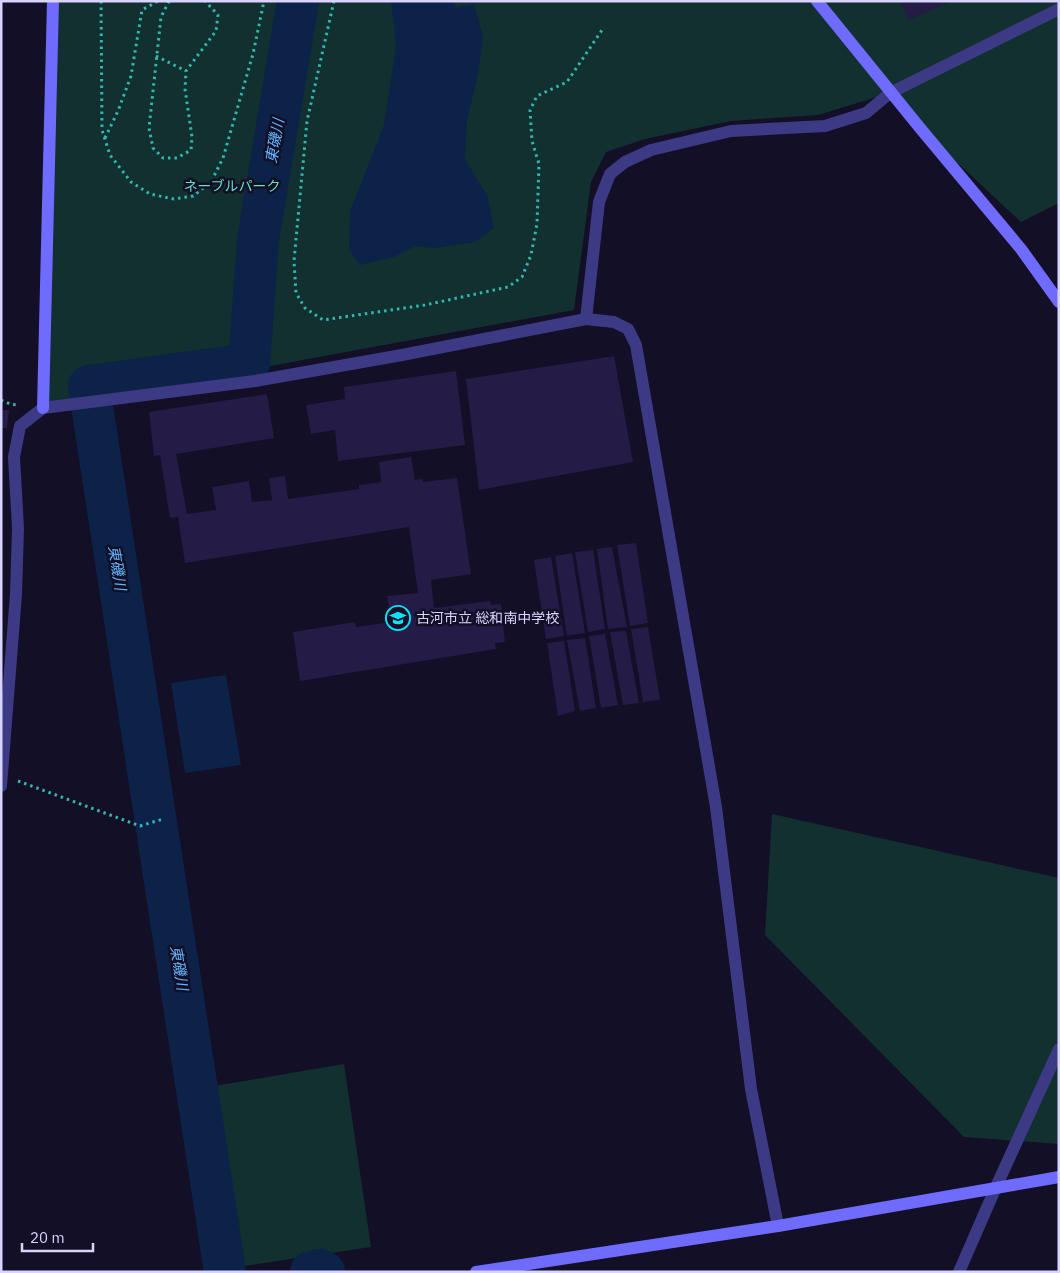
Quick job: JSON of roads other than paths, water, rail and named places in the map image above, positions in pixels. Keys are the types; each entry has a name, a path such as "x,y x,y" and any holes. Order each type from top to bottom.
{"street":[{"path":"43,408 53,1"},
{"path":"817,1 890,93 1021,249 1059,302"},
{"path":"586,318 599,202 610,174 625,162 651,150 731,131 824,126 866,113 890,93 1059,9"},
{"path":"2,781 16,594 18,528 14,456 20,426 43,408 255,381 402,355 586,318 614,322 628,329 636,345 716,807 751,1090 778,1226"},
{"path":"959,1272 1059,1049"},
{"path":"476,1272 778,1226 1059,1177"}],"water":[{"path":"391,1 454,1 456,8 474,4 483,37 478,74 467,121 465,159 488,197 494,228 475,242 435,248 415,246 394,257 360,265 349,250 350,211 384,125 396,46"},
{"path":"226,675 241,765 185,773 171,683"}],"waterway":[{"name":"東磯川","path":"225,1272 89,386 249,364 258,240 298,1"},
{"name":"東磯川","path":"311,1272 320,1270 324,1272"}],"place":[{"name":"古河市立 総和南中学校","path":"398,618"}],"park label":[{"name":"ネーブルパーク","path":"232,186"}]}
